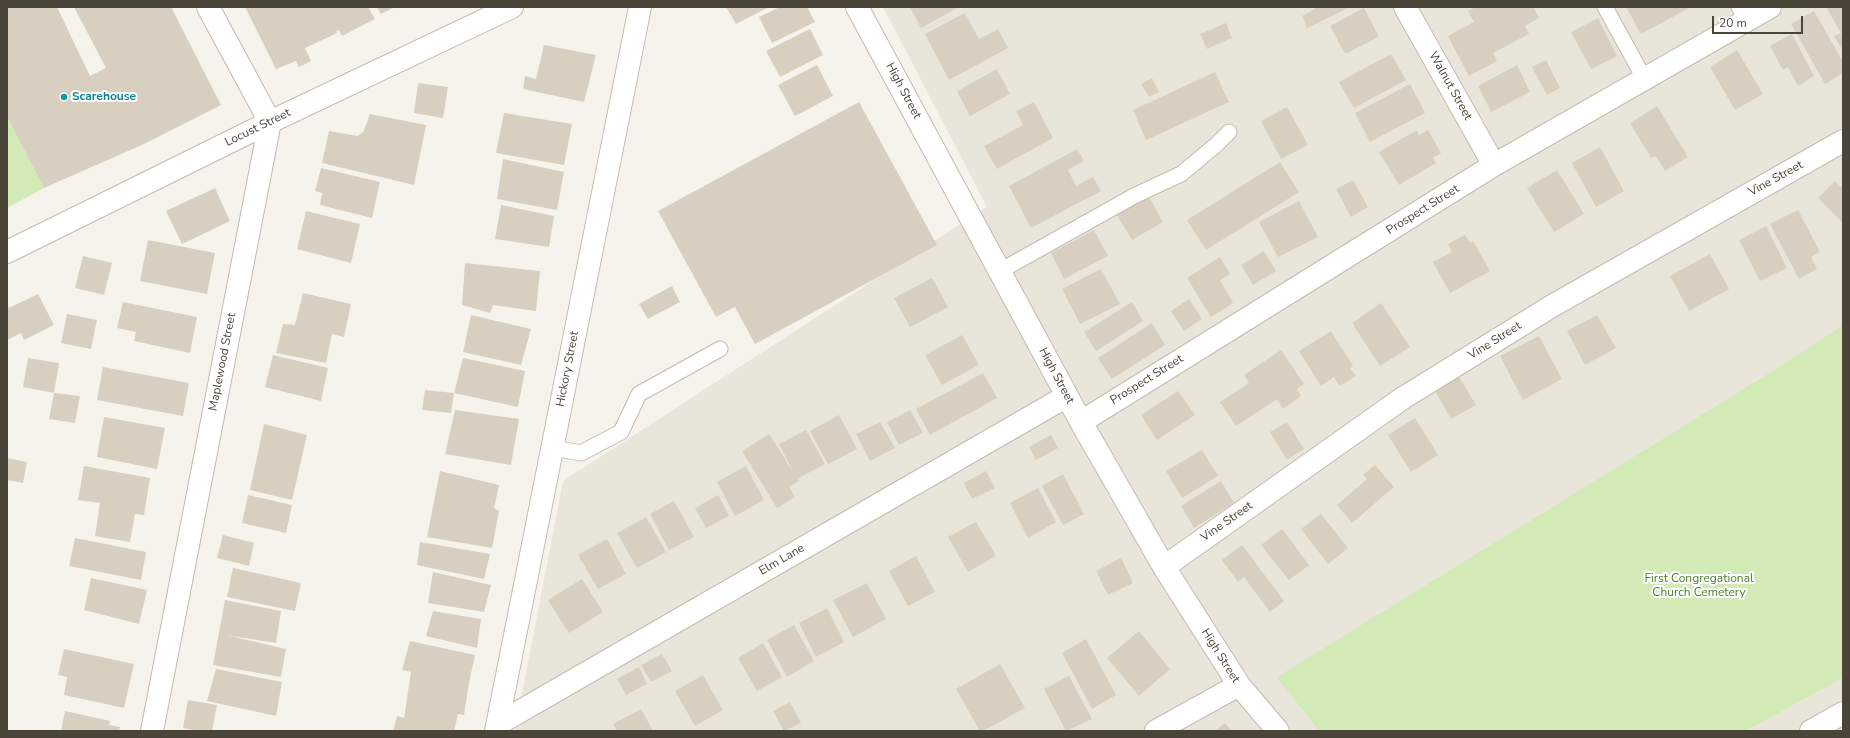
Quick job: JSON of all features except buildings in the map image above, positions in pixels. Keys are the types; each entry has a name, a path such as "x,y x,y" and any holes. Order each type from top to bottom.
{"street":[{"path":"208,7 270,122"},
{"name":"Locust Street","path":"7,252 270,122 512,7"},
{"name":"Hickory Street","path":"497,728 640,7"},
{"name":"High Street","path":"857,7 1081,422 1164,567 1238,685 1278,731"},
{"name":"Walnut Street","path":"1406,7 1494,165"},
{"name":"Prospect Street","path":"1081,422 1494,165 1645,80 1743,14 1770,7"},
{"name":"Maplewood Street","path":"152,731 270,122"},
{"name":"Vine Street","path":"1164,567 1410,394 1552,306 1843,141"},
{"name":"Elm Lane","path":"497,728 1067,396"},
{"path":"1156,731 1238,685"},
{"path":"1811,731 1843,714"}],"lane":[{"path":"1605,7 1645,80"},
{"path":"1000,271 1121,203 1181,174 1216,145 1229,132"},
{"path":"552,448 581,453 621,432 639,394 720,349"}],"shaded area":[{"path":"883,7 1843,7 1843,325 1774,370 1278,677 1319,731 515,731 563,481 987,207"},
{"path":"1843,678 1843,731 1746,731"}],"green space":[{"path":"7,117 44,188 7,208"},
{"name":"First Congregational Church Cemetery","path":"1843,325 1843,678 1746,731 1319,731 1277,677 1774,370"}],"place":[{"name":"Scarehouse","path":"64,97"}]}
